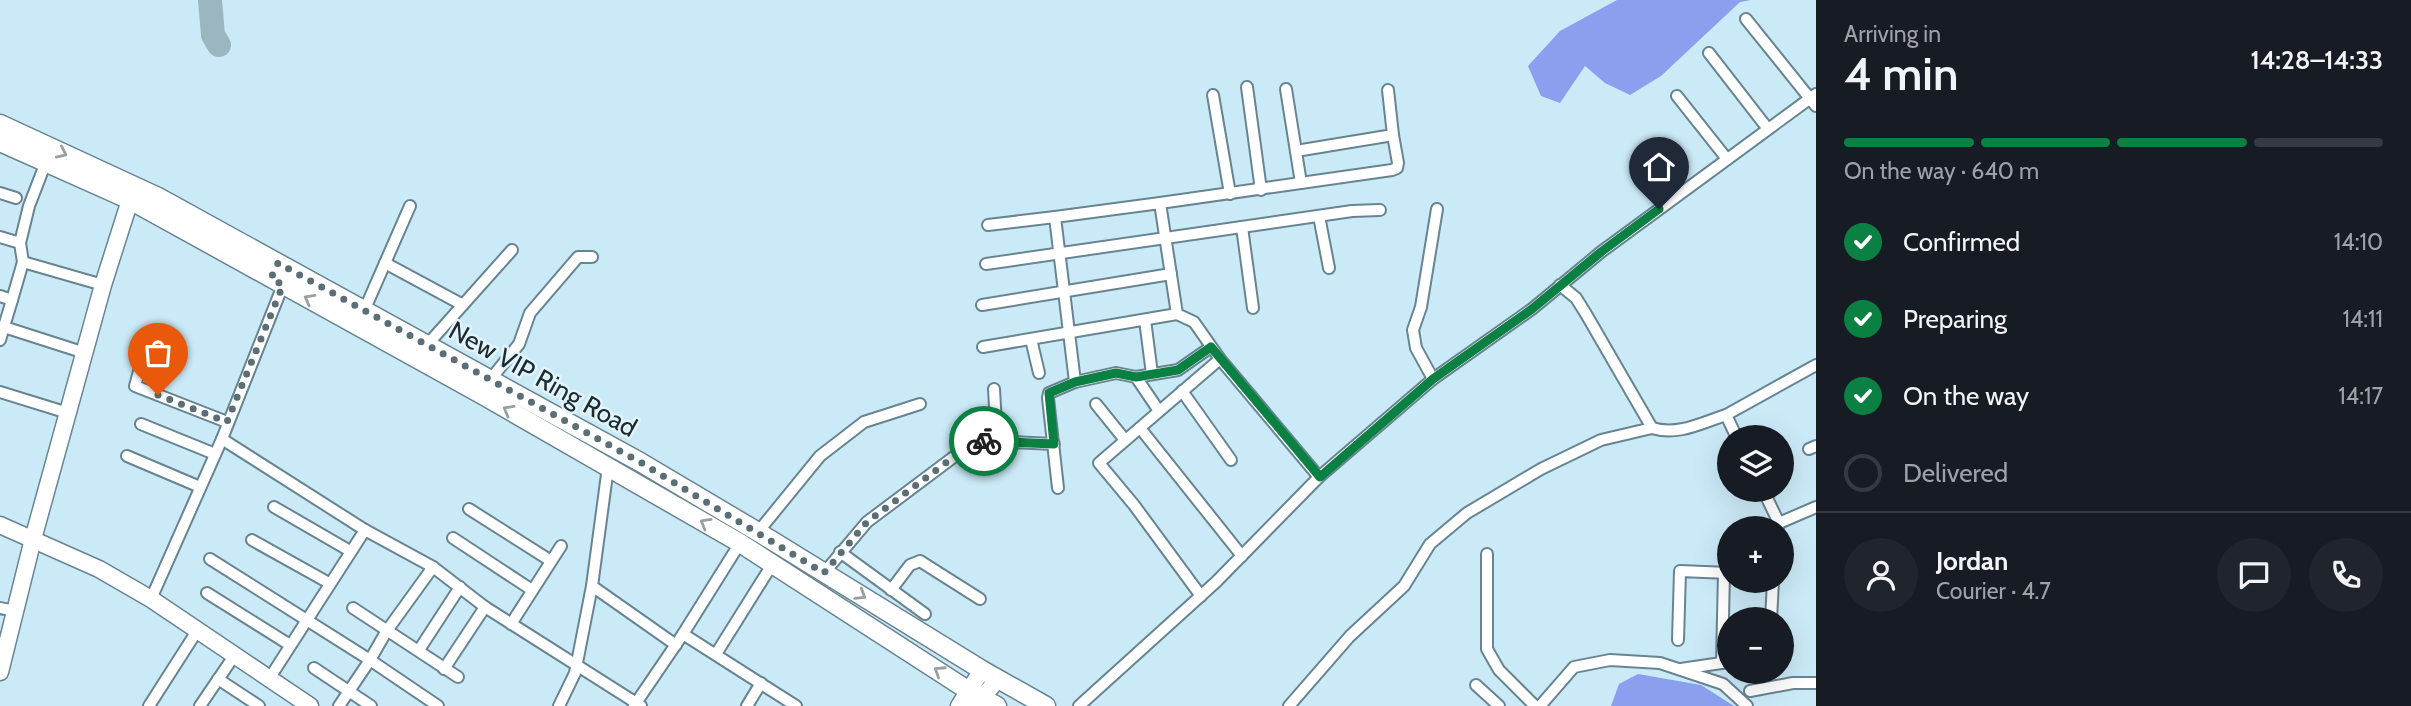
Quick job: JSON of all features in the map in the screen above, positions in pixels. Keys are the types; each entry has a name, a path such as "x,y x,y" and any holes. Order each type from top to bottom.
{"main road":[{"name":"New VIP Ring Road","path":"0,124 158,197 277,275 364,310 640,462 990,675 1046,706"},
{"name":"New VIP Ring Road","path":"0,142 130,200 277,275 773,563 976,701"}],"street":[{"path":"1079,706 1201,596 1320,477 1433,379 1532,309 1727,159 1814,99 1746,19"},
{"path":"1709,53 1768,129"},
{"path":"1247,87 1261,190"},
{"path":"1286,89 1301,183"},
{"path":"988,225 1261,190 1397,168 1388,90"},
{"path":"1213,95 1230,194"},
{"path":"1677,96 1727,159"},
{"path":"1296,151 1393,135"},
{"path":"0,340 23,262 20,243 29,206 46,162"},
{"path":"0,193 16,198"},
{"path":"0,672 7,610 33,539 103,285 130,200"},
{"path":"1160,203 1177,314"},
{"path":"364,310 410,206"},
{"path":"1433,379 1416,348 1413,330 1421,307 1437,209"},
{"path":"986,264 1319,215 1380,210"},
{"path":"1319,215 1329,268"},
{"path":"1055,217 1075,382"},
{"path":"1242,227 1253,308"},
{"path":"0,237 20,243"},
{"path":"427,345 512,250"},
{"path":"490,380 519,344 530,313 578,257 592,257"},
{"path":"23,262 103,285"},
{"path":"385,263 463,305"},
{"path":"982,305 1171,274"},
{"path":"151,599 222,439 277,275"},
{"path":"1560,285 1576,298 1652,428"},
{"path":"0,296 12,300"},
{"path":"983,346 1177,314 1194,322 1220,359 1320,477"},
{"path":"1145,320 1152,374"},
{"path":"4,327 85,353"},
{"path":"1031,339 1039,373"},
{"path":"147,342 135,386 227,422"},
{"path":"1058,488 1049,393 1075,382 1116,373 1136,377 1178,370 1211,347"},
{"path":"1201,596 1134,505 1099,463 1220,359"},
{"path":"1289,706 1350,636 1404,586 1430,544 1467,513 1541,469 1601,440 1652,428 1676,432 1726,415 1816,365"},
{"path":"1136,377 1159,411"},
{"path":"994,389 997,442"},
{"path":"1182,391 1231,460"},
{"path":"0,392 68,413"},
{"path":"758,532 820,456 864,422 920,404"},
{"path":"1097,404 1125,440"},
{"path":"1726,415 1731,425"},
{"path":"141,424 215,454"},
{"path":"1140,428 1242,556"},
{"path":"222,439 365,530 433,567 485,607 637,705 740,543"},
{"path":"824,573 840,552 876,515 971,444 978,441 1054,444"},
{"path":"127,456 201,487"},
{"path":"559,706 577,665 592,586 608,467"},
{"path":"274,507 350,551"},
{"path":"1794,518 1816,507"},
{"path":"469,509 551,561"},
{"path":"0,525 99,569 151,599 310,706"},
{"path":"269,679 365,530"},
{"path":"453,538 533,590"},
{"path":"251,540 329,583"},
{"path":"511,624 561,546"},
{"path":"840,552 925,614"},
{"path":"1487,554 1487,649 1499,670 1535,706"},
{"path":"210,559 438,706"},
{"path":"891,590 910,565 920,561 980,599"},
{"path":"716,654 773,563"},
{"path":"339,706 386,632 433,567"},
{"path":"1678,640 1680,571 1717,573"},
{"path":"592,586 676,645"},
{"path":"419,650 460,587"},
{"path":"207,593 290,645"},
{"path":"444,669 485,607"},
{"path":"353,608 458,677"},
{"path":"149,706 197,631"},
{"path":"683,634 796,706"},
{"path":"200,706 234,656"},
{"path":"1540,706 1574,667 1610,660 1660,663 1723,684 1747,706"},
{"path":"1679,670 1717,663"},
{"path":"314,668 371,706"},
{"path":"976,701 990,675"},
{"path":"218,679 259,706"},
{"path":"747,706 761,683"},
{"path":"1749,691 1793,683 1816,683"},
{"path":"1476,685 1499,706"}],"water":[{"path":"1617,0 1751,0 1740,2 1661,76 1630,95 1605,83 1585,66 1560,103 1541,96 1528,66 1560,31"},
{"path":"1638,674 1701,685 1734,706 1611,706 1619,684"}],"taxiway":[{"path":"210,0 213,35 219,45"}],"way so far":[{"path":"158,395 227,422 283,285 271,278 278,263 640,462 824,573 867,522 971,444 984,441"}],"route":[{"path":"984,441 1054,444 1048,398 1053,390 1088,378 1116,373 1136,377 1178,370 1211,347 1320,477 1433,379 1532,309 1659,209"}]}
